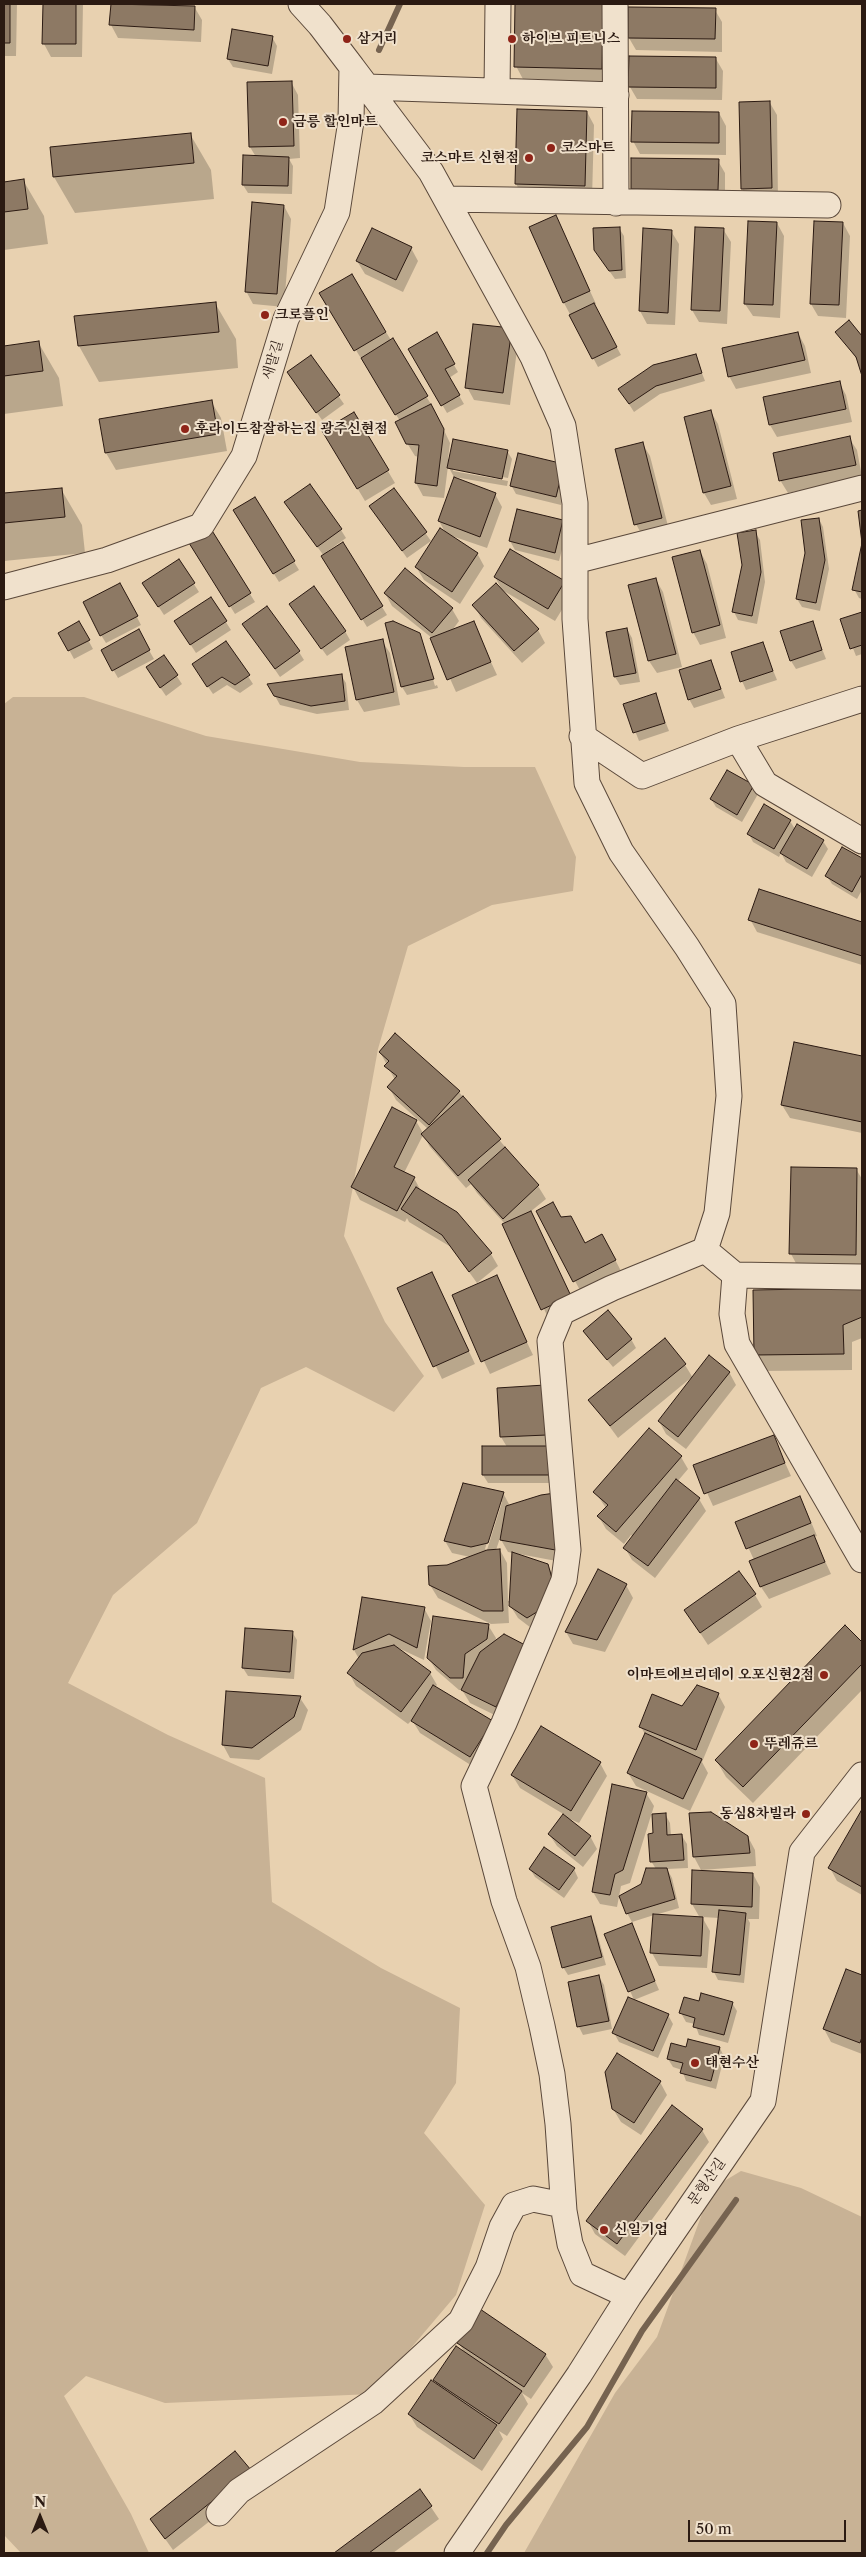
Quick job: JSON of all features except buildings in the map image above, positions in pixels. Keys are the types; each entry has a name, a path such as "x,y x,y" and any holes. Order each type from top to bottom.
{"street":[{"path":"300,4 320,24 431,172 533,357 562,426 574,503 574,619 586,783 621,852 687,947 723,1004 729,1096 717,1213 705,1250 675,1264 612,1288 562,1312 550,1342 568,1550 564,1580 504,1723 474,1786 504,1901 528,1967 542,2026 552,2074 558,2124 563,2206 570,2244 582,2274 629,2296"},
{"path":"497,91 498,4"},
{"path":"615,4 616,203"},
{"path":"359,77 497,91 616,95"},
{"name":"새말길","path":"4,587 106,560 201,526 244,456 286,319 337,212 359,77"},
{"path":"446,200 828,205"},
{"path":"574,561 862,488"},
{"path":"582,736 642,776 738,739 862,699"},
{"path":"738,739 765,784 862,841"},
{"path":"705,1250 734,1275 862,1277"},
{"path":"734,1275 732,1314 737,1344 862,1560"},
{"name":"문형산길","path":"457,2553 579,2375 629,2296 763,2101 802,1852 862,1776"},
{"path":"219,2513 239,2491 373,2402 461,2321 488,2268 502,2227 514,2205 533,2199 563,2206"}],"shaded area":[{"path":"13,697 84,697 206,736 360,762 464,767 535,767 576,857 573,891 492,905 408,946 378,1049 344,1236 385,1322 424,1376 394,1412 306,1367 261,1388 197,1523 113,1595 68,1683 168,1735 265,1778 272,1902 381,1968 460,2008 456,2083 424,2133 485,2205 456,2295 372,2394 165,2403 86,2376 64,2396 131,2514 149,2553 21,2553 4,2535 4,704"},
{"path":"741,2171 801,2188 862,2217 862,2553 524,2553 615,2393 657,2337 711,2189"}],"waterway":[{"path":"379,50 400,4"},
{"path":"487,2553 506,2525 587,2427 642,2331 736,2200"}],"place":[{"name":"삼거리","path":"347,39"},
{"name":"하이브 피트니스","path":"512,39"},
{"name":"금릉 할인마트","path":"283,122"},
{"name":"코스마트","path":"551,148"},
{"name":"코스마트 신현점","path":"529,158"},
{"name":"크로플인","path":"265,315"},
{"name":"후라이드참잘하는집 광주신현점","path":"185,429"},
{"name":"이마트에브리데이 오포신현2점","path":"824,1675"},
{"name":"뚜레쥬르","path":"754,1744"},
{"name":"동심8차빌라","path":"806,1814"},
{"name":"태현수산","path":"695,2063"},
{"name":"신일기업","path":"604,2230"}]}
